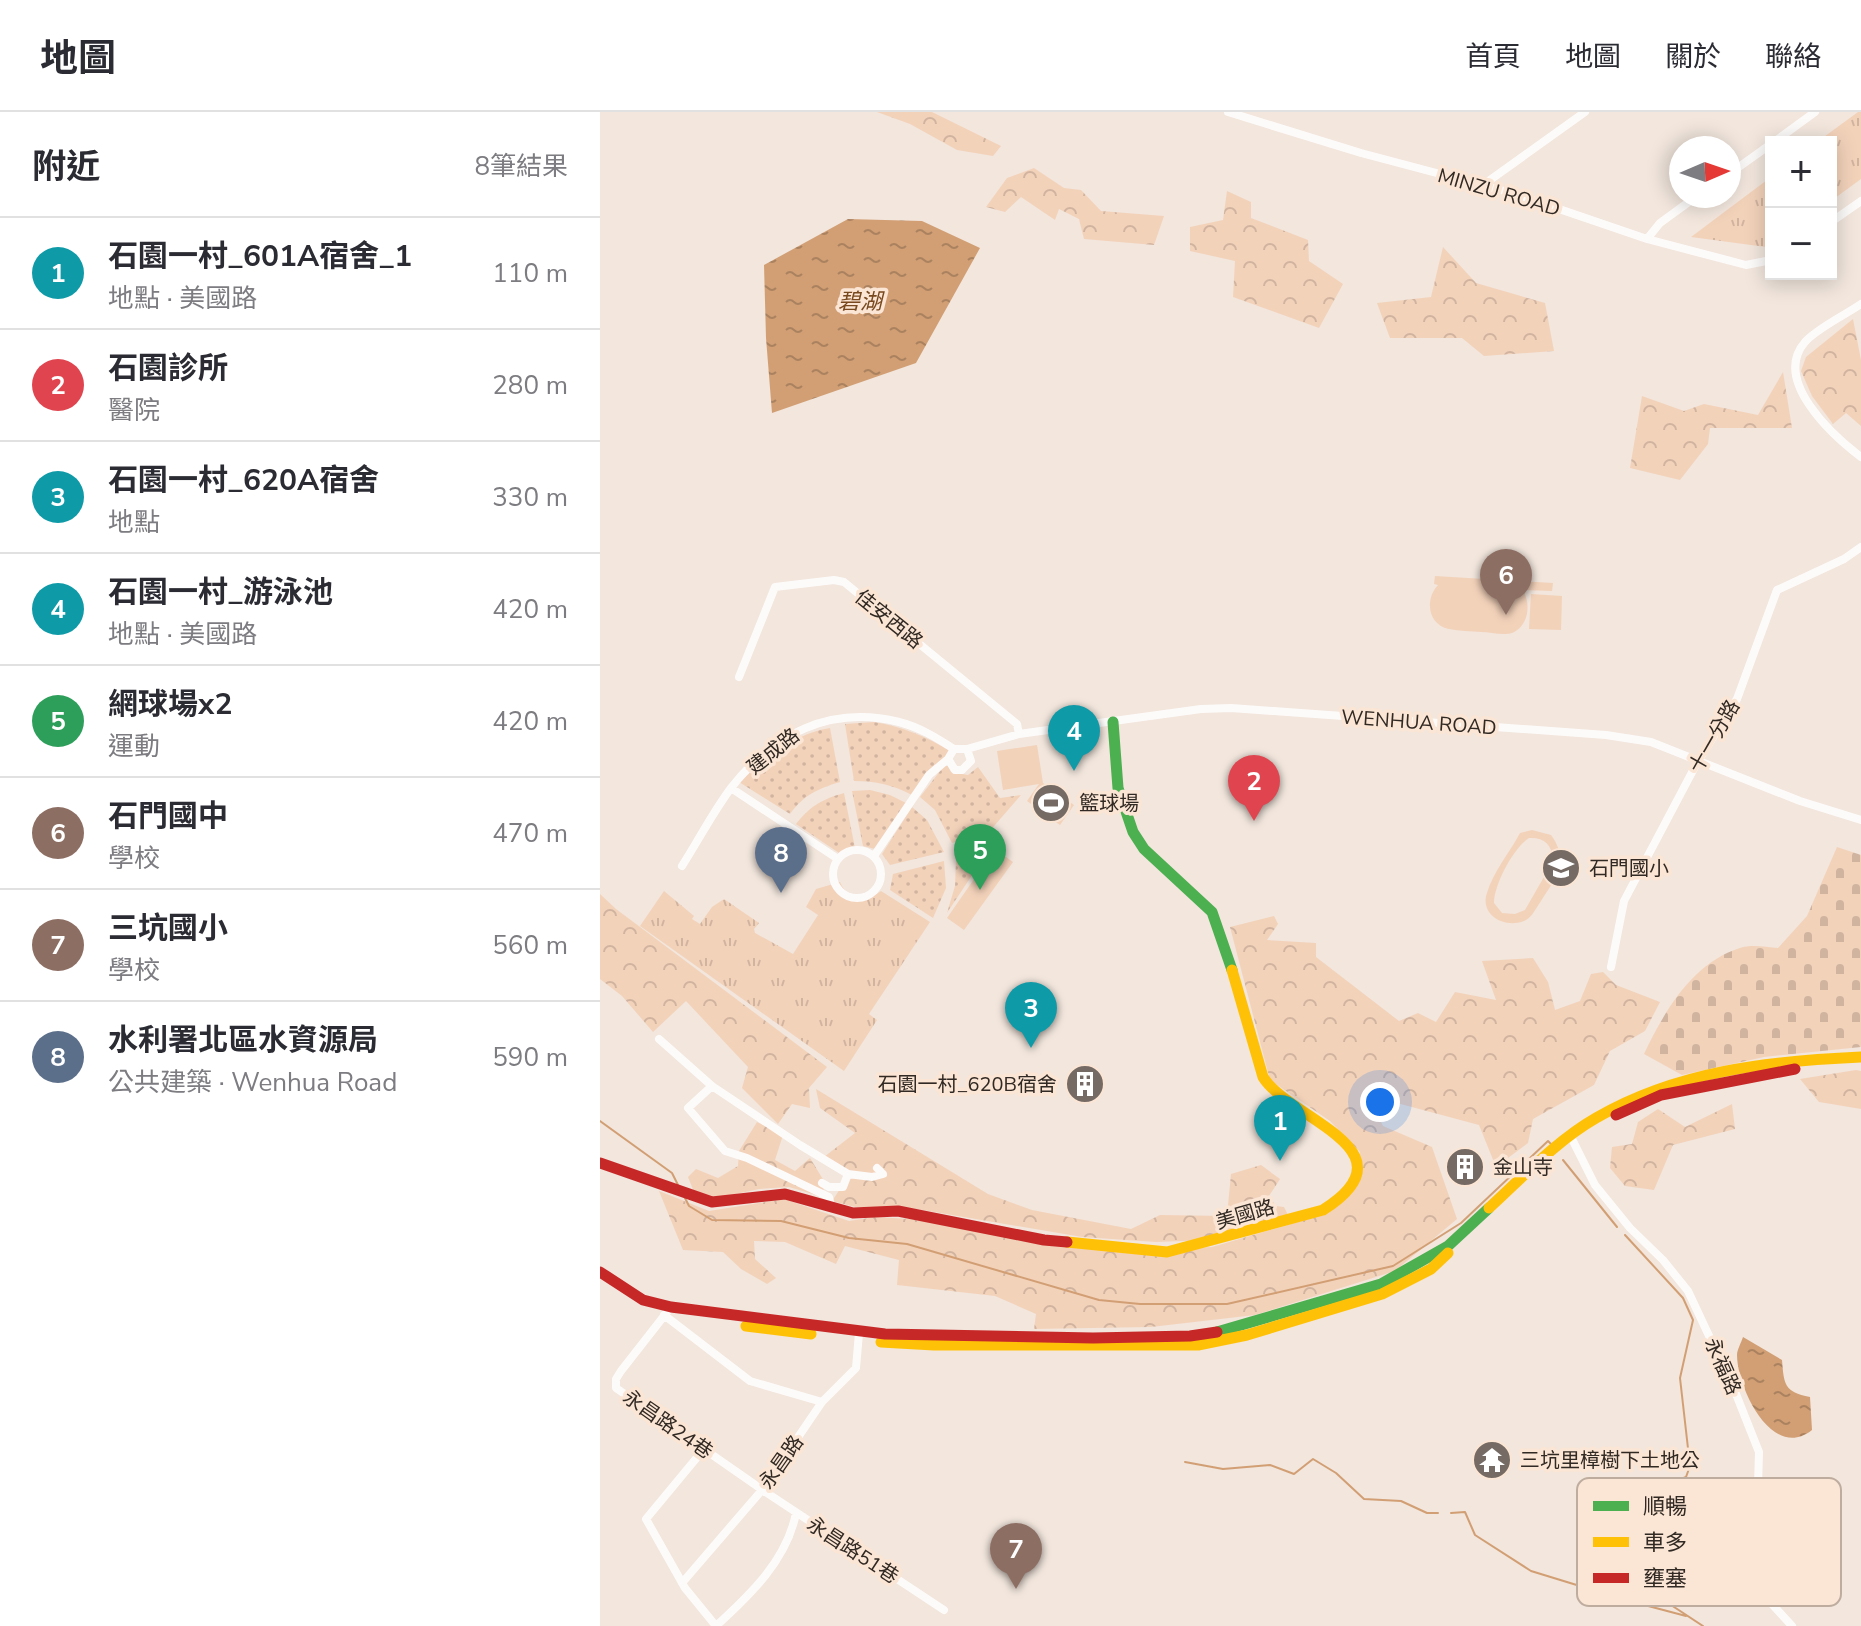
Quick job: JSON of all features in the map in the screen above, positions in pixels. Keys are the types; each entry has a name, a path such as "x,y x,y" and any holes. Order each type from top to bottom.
{"main road":[{"name":"美國路","path":"600,1163 712,1202 785,1194 853,1213 898,1211 1044,1240 1167,1252 1323,1210 1345,1196 1357,1167 1349,1145 1332,1129 1270,1088 1263,1077 1212,912 1144,849 1133,832 1118,788 1113,722"},
{"path":"1572,1140 1594,1119 1630,1100 1691,1078 1767,1064 1861,1057"},
{"path":"600,1281 626,1298 685,1317 859,1337 1093,1338 1190,1336 1230,1330 1381,1284 1428,1259 1448,1246 1548,1154 1610,1118 1661,1095 1797,1069 1861,1065"},
{"path":"600,1272 643,1300 667,1311"}],"street":[{"name":"MINZU ROAD","path":"1228,112 1361,153 1483,185 1647,239 1746,265 1765,261"},
{"path":"1483,185 1585,112"},
{"path":"1782,136 1815,112"},
{"path":"1741,166 1765,149"},
{"path":"1837,218 1861,201"},
{"path":"1647,239 1660,223 1681,208"},
{"path":"1861,304 1806,340 1794,360 1796,380 1806,402 1845,445 1861,457"},
{"name":"十一分路","path":"1611,967 1624,901 1698,761 1737,699 1777,590 1844,559 1861,547"},
{"name":"佳安西路","path":"739,677 775,587 834,580 844,582 1017,724 1019,734"},
{"name":"WENHUA ROAD","path":"954,749 967,749 1019,734 1201,709 1231,708 1606,735 1651,742 1800,801 1861,820"},
{"name":"建成路","path":"682,866 731,788 758,758 806,726 869,717 901,722 954,749"},
{"path":"874,856 929,775 948,759 954,749"},
{"name":"WENHUA ROAD","path":"948,759 955,770 968,767 971,761 967,749"},
{"path":"731,788 838,859"},
{"path":"855,850 874,856 879,864 881,879 872,893 860,897 843,893 835,883 834,870 838,859 855,850"},
{"path":"659,1039 712,1086 848,1174 872,1177 883,1174 877,1168"},
{"path":"712,1086 688,1108 725,1151 747,1158 829,1197 831,1207"},
{"name":"永福路","path":"1572,1140 1595,1185 1688,1291 1759,1452 1758,1478"},
{"path":"822,1183 829,1187 843,1187 848,1174"},
{"path":"667,1311 750,1381 822,1402"},
{"name":"永昌路24巷","path":"667,1311 621,1371 616,1379 616,1388 762,1490"},
{"name":"永昌路","path":"682,1583 762,1490 822,1402 856,1368 859,1337"},
{"path":"704,1449 646,1519 682,1583 716,1626 759,1584 788,1542 796,1513"},
{"name":"永昌路51巷","path":"762,1490 944,1610"},
{"name":"永福路","path":"1774,1606 1792,1626"}],"green space":[{"path":"877,112 932,112 1001,146 993,156 957,150 910,124"},
{"path":"1861,112 1861,179 1837,197 1837,136 1825,136"},
{"path":"1034,168 1064,188 1081,190 1101,211 1164,216 1154,245 1084,239 1079,219 1059,209 1055,220 1021,197 1005,212 986,207 1007,178"},
{"path":"1765,182 1765,247 1691,237 1730,208 1741,208 1741,200"},
{"path":"1227,191 1251,202 1251,218 1308,240 1309,261 1343,284 1319,328 1233,297 1235,261 1190,251 1190,227 1223,220"},
{"path":"1443,247 1476,283 1545,303 1554,351 1484,356 1462,338 1390,338 1377,303 1431,297"},
{"path":"1853,319 1861,360 1861,426 1846,413 1833,424 1812,396 1801,371 1806,357"},
{"path":"1783,372 1792,428 1710,428 1708,444 1680,480 1630,468 1642,396 1684,411 1704,404 1758,415"},
{"path":"1435,576 1553,583 1552,591 1523,590 1528,608 1525,620 1518,630 1501,634 1449,629 1436,622 1430,610 1431,597 1438,585 1434,584"},
{"path":"1531,594 1562,596 1561,630 1529,629"},
{"path":"874,722 914,733 951,752 946,761 935,765 926,774 912,795 884,784 854,781 845,724"},
{"path":"830,728 840,782 812,794 790,814 739,782 792,741"},
{"path":"1037,745 1043,783 1074,805 1060,825 1027,801 1039,784 1003,790 997,751"},
{"path":"944,766 948,766 951,772 968,775 978,767 1000,798 1021,795 988,833 952,843 935,810 920,797"},
{"path":"870,790 906,803 875,849 863,846 852,791"},
{"path":"844,793 855,848 842,855 796,824 817,804"},
{"path":"912,807 927,820 944,852 890,865 882,854"},
{"path":"1532,830 1551,835 1560,853 1559,869 1532,915 1519,923 1503,922 1487,908 1487,893 1493,877 1520,833","holes":["1535,838 1550,847 1552,863 1525,910 1515,914 1502,913 1494,903 1501,877 1523,843"]},
{"path":"1837,847 1861,855 1861,1047 1764,1057 1682,1075 1644,1054 1671,1006 1708,965 1744,947 1778,948 1807,916"},
{"path":"995,849 1013,862 964,930 947,918"},
{"path":"986,854 947,913 955,886 956,859"},
{"path":"944,861 946,888 933,918 890,890 893,874"},
{"path":"840,882 848,893 858,898 881,891 930,922 869,1014 877,1020 844,1071 640,926 664,891 700,924 712,907 724,899 759,923 754,929 755,933 793,954 818,915 806,907 816,889"},
{"path":"600,894 827,1067 809,1088 810,1108 792,1104 778,1124 742,1088 748,1067 686,1001 653,1032 622,996 600,979"},
{"path":"1274,916 1278,924 1267,940 1316,943 1316,957 1399,1021 1418,1013 1436,1022 1455,992 1496,1000 1482,961 1533,958 1548,982 1555,1010 1580,1001 1591,974 1603,972 1616,985 1660,1002 1645,1031 1610,1051 1594,1085 1533,1119 1528,1143 1496,1167 1479,1125 1367,1095 1383,1126 1432,1147 1457,1219 1395,1271 1255,1315 1151,1327 1034,1329 1036,1314 995,1296 897,1285 899,1260 845,1246 836,1264 785,1242 754,1241 755,1259 776,1278 767,1284 741,1269 723,1252 683,1250 659,1191 709,1211 784,1199 849,1221 875,1217 927,1220 1116,1251 1212,1247 1329,1213 1361,1170 1360,1152 1330,1121 1270,1080 1230,927"},
{"path":"1861,1071 1861,1109 1819,1102 1800,1079"},
{"path":"816,1089 988,1194 1032,1210 1131,1229 1160,1215 1227,1216 1231,1174 1261,1165 1280,1179 1269,1196 1276,1206 1284,1207 1289,1217 1210,1240 1156,1242 1082,1237 905,1207 855,1207 832,1201 848,1177 824,1157 855,1133 820,1108"},
{"path":"1732,1104 1735,1129 1673,1145 1654,1190 1625,1186 1610,1168 1612,1147 1632,1144 1638,1122 1658,1109 1685,1127"},
{"path":"757,1122 783,1135 775,1160 795,1171 810,1158 824,1181 823,1197 789,1187 759,1189 713,1199 694,1192 688,1177 696,1169 718,1178 738,1166 739,1151"}],"water":[{"name":"碧湖","path":"848,219 922,221 980,248 916,363 772,413 764,265"},
{"path":"1743,1337 1782,1360 1787,1386 1810,1397 1812,1430 1797,1437 1783,1436 1771,1429 1760,1416 1750,1401 1739,1369 1737,1353"}],"waterway":[{"path":"600,1121 672,1173 678,1185"},
{"path":"685,1198 689,1206 712,1220 781,1221 849,1238 907,1244 1099,1300 1140,1304 1227,1304 1393,1266 1461,1223 1548,1141 1551,1144"},
{"path":"1563,1160 1617,1227"},
{"path":"1625,1235 1683,1298 1693,1320 1680,1378 1690,1466 1684,1478"},
{"path":"1185,1462 1223,1469 1270,1465 1294,1474 1313,1459 1336,1473 1364,1499 1401,1501 1427,1513 1438,1513"},
{"path":"1451,1513 1465,1512 1475,1535 1531,1571 1577,1585"},
{"path":"1648,1606 1686,1616"},
{"path":"1673,1606 1703,1626"}],"traffic: fast":[{"path":"1113,722 1118,788 1133,832 1144,849 1212,912 1232,970"},
{"path":"1217,1332 1381,1284 1448,1246 1489,1208"}],"traffic: slow":[{"path":"1067,1242 1167,1252 1323,1210 1349,1189 1358,1170 1353,1153 1339,1137 1277,1093 1263,1077 1232,970"},
{"path":"1489,1208 1567,1137 1596,1118 1659,1089 1724,1071 1861,1057"},
{"path":"881,1342 934,1345 1198,1345 1247,1335 1382,1294 1431,1269 1448,1253"},
{"path":"746,1326 811,1334"}],"traffic: jam":[{"path":"1616,1115 1661,1095 1795,1069"},
{"path":"600,1163 712,1202 785,1194 853,1213 898,1211 1067,1242"},
{"path":"600,1272 643,1300 671,1307 885,1334 1093,1338 1190,1336 1217,1332"}],"place":[{"name":"石門國中","path":"1506,615"},
{"name":"石園一村_游泳池","path":"1074,771"},
{"name":"籃球場","path":"1051,803"},
{"name":"石園診所","path":"1254,821"},
{"name":"石門國小","path":"1561,868"},
{"name":"網球場x2","path":"980,890"},
{"name":"水利署北區水資源局","path":"781,893"},
{"name":"石園一村_620A宿舍","path":"1031,1048"},
{"name":"石園一村_620B宿舍","path":"1085,1084"},
{"name":"石園一村_601A宿舍_1","path":"1280,1161"},
{"name":"金山寺","path":"1465,1167"},
{"name":"三坑里樟樹下土地公","path":"1492,1460"},
{"name":"三坑國小","path":"1016,1589"}]}
